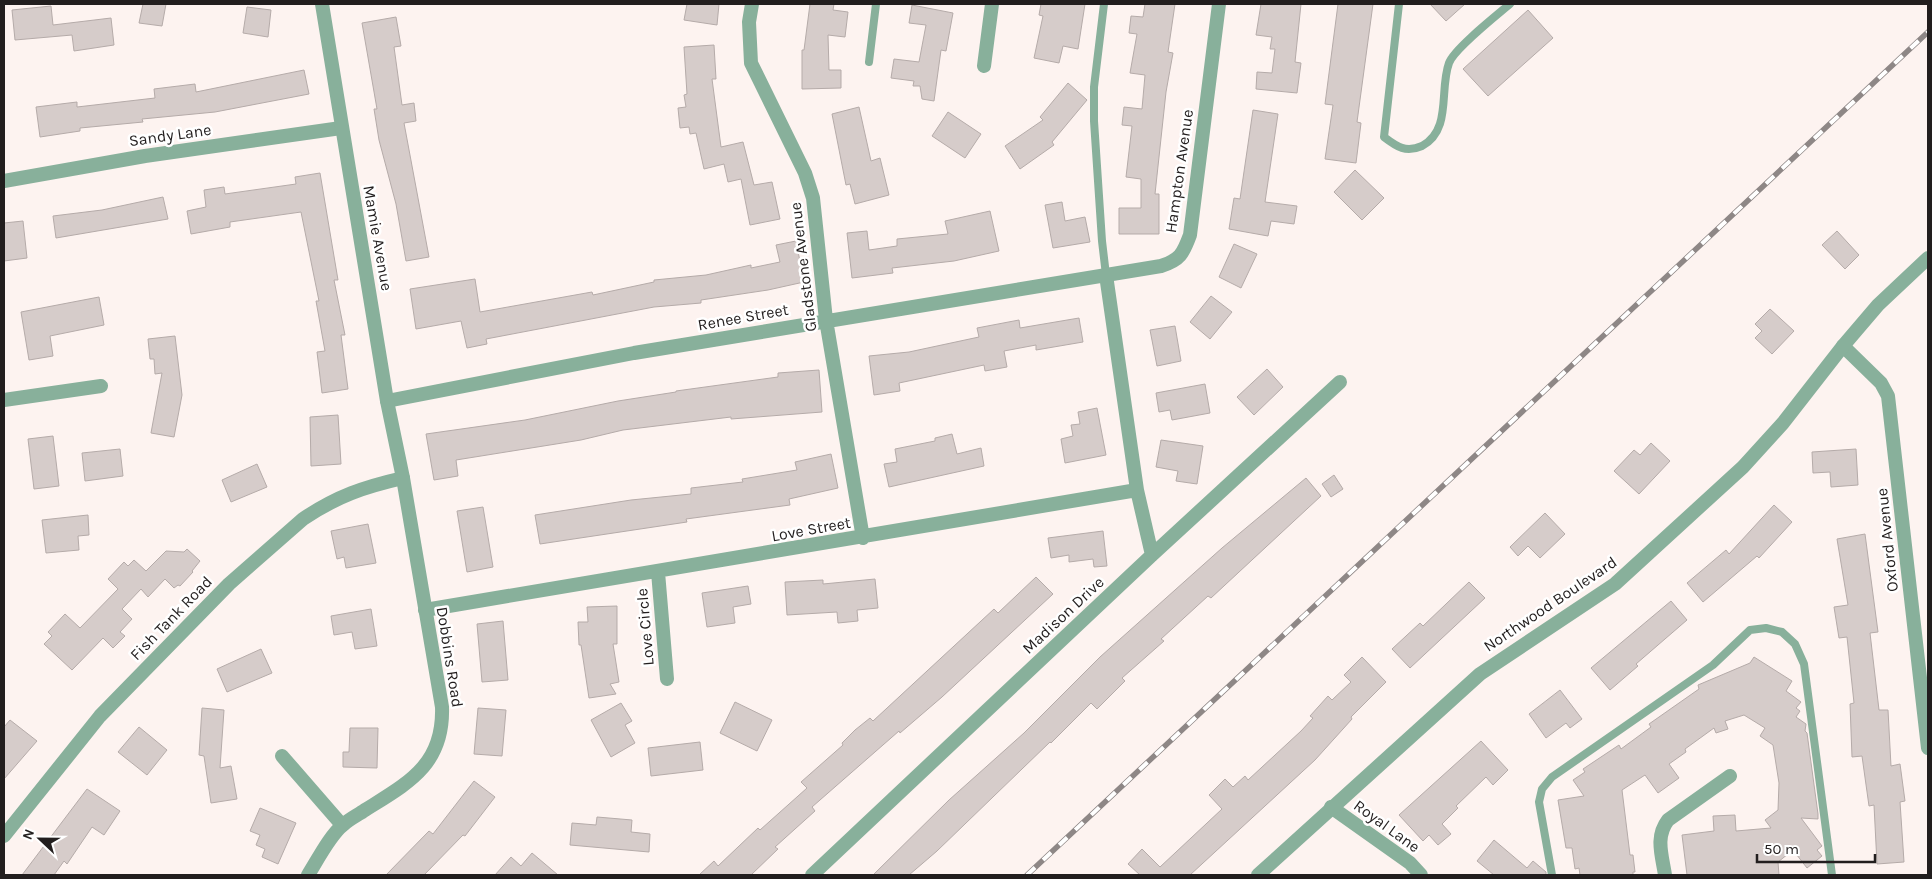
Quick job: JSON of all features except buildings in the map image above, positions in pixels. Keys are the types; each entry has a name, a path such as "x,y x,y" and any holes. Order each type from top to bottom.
{"street":[{"name":"Mamie Avenue","path":"322,4 341,128 403,478"},
{"name":"Gladstone Avenue","path":"752,4 749,22 751,63 805,173 813,198 826,320 863,538"},
{"path":"984,66 992,4"},
{"name":"Hampton Avenue","path":"1106,275 1161,266 1176,261 1184,250 1190,235 1218,4"},
{"name":"Sandy Lane","path":"4,181 145,156 341,128"},
{"name":"Northwood Boulevard","path":"1258,875 1480,674 1615,584 1743,467 1783,423 1843,346 1878,305 1928,258"},
{"name":"Renee Street","path":"388,400 634,353 1106,275"},
{"path":"1106,275 1137,490 1152,554"},
{"name":"Oxford Avenue","path":"1843,346 1881,383 1888,396 1928,748"},
{"name":"Madison Drive","path":"812,875 1152,554 1340,382"},
{"path":"4,400 101,386"},
{"name":"Dobbins Road","path":"308,875 342,825 406,784 424,768 437,742 443,723 442,707 403,478"},
{"name":"Fish Tank Road","path":"4,836 100,716 229,584 317,510 365,486 403,478"},
{"name":"Love Street","path":"425,610 863,538 1137,490"},
{"name":"Love Circle","path":"658,572 667,679"},
{"path":"282,756 342,825"},
{"path":"1665,875 1659,838 1662,828 1668,820 1730,776"},
{"name":"Royal Lane","path":"1331,807 1410,863 1421,875"}],"lane":[{"path":"869,62 876,4"},
{"path":"1104,4 1094,87 1094,121 1106,275"},
{"path":"1399,4 1384,137 1398,148 1413,150 1432,141 1439,131 1450,62 1510,4"},
{"path":"1552,875 1539,802 1542,789 1552,777 1713,665 1750,630 1766,628 1782,632 1795,644 1804,664 1832,875"}],"railway":[{"path":"1027,875 1928,32"}]}
